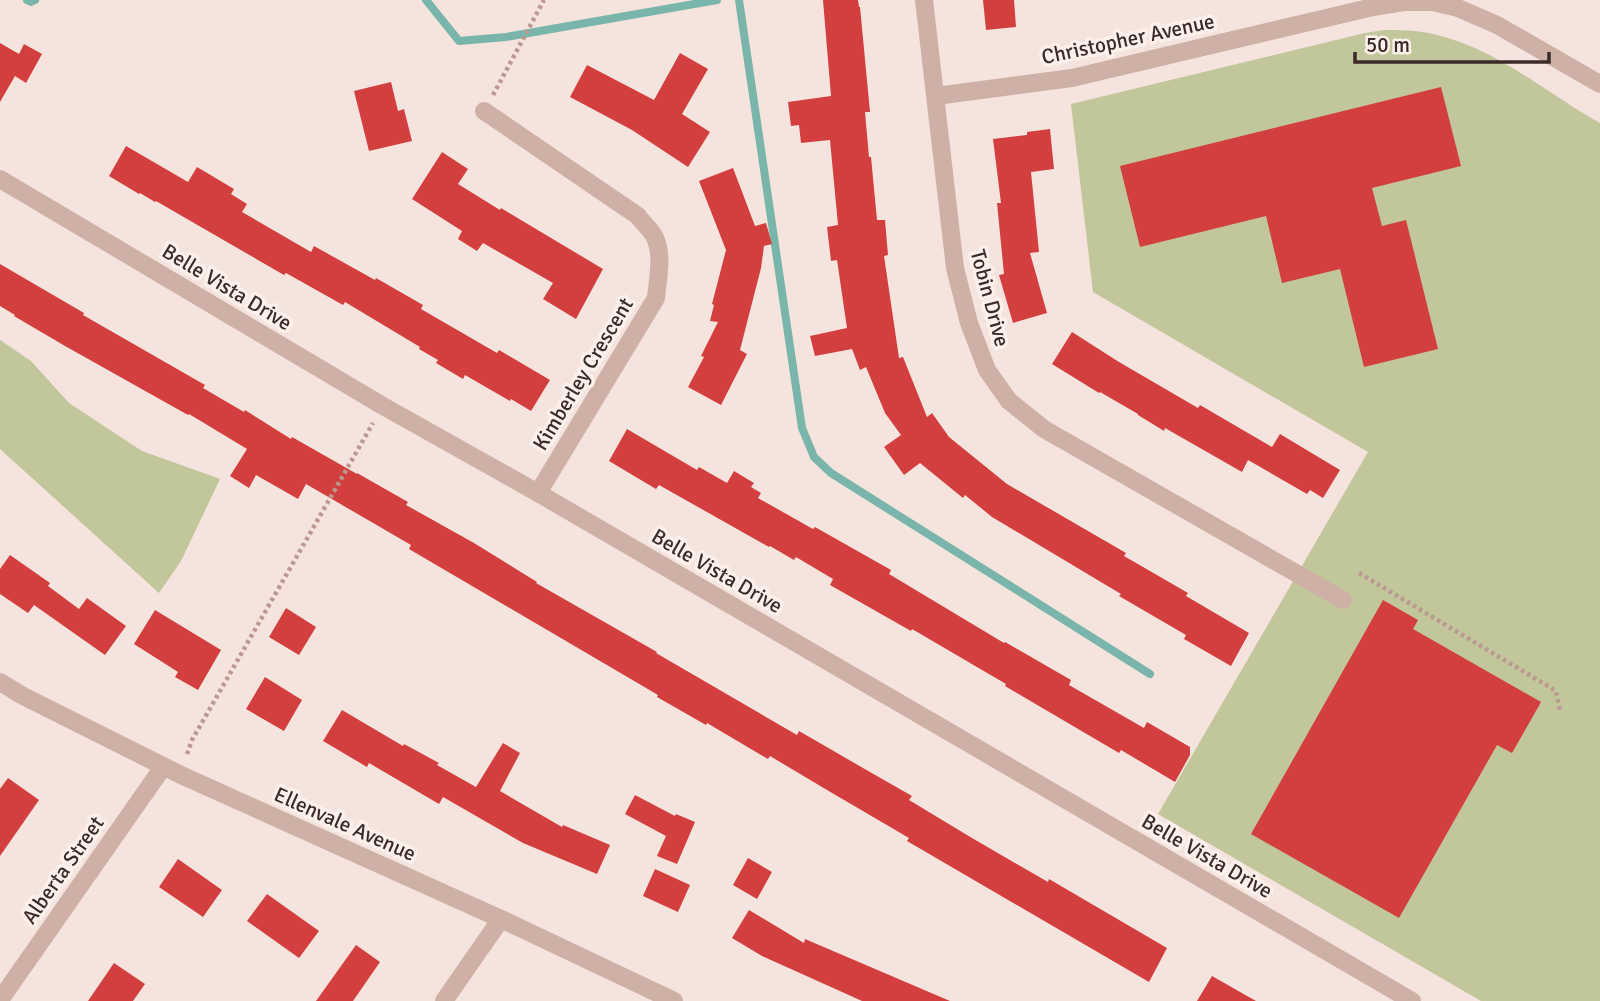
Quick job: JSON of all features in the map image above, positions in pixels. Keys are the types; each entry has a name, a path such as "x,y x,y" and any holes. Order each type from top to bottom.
{"street":[{"name":"Tobin Drive","path":"924,0 954,268 969,323 987,370 1009,401 1044,429 1343,600"},
{"name":"Christopher Avenue","path":"936,96 1072,78 1373,7 1414,2 1433,2 1458,8 1488,21 1600,84"},
{"name":"Kimberley Crescent","path":"484,111 638,216 653,235 659,249 656,298 538,493"},
{"name":"Belle Vista Drive","path":"0,179 383,406 538,493 1412,1001"},
{"name":"Ellenvale Avenue","path":"0,682 163,767 500,919 674,1001"},
{"name":"Alberta Street","path":"0,1000 163,767"},
{"path":"444,1001 500,919"}],"path":[{"path":"484,111 544,0"},
{"path":"181,775 192,740 383,406"},
{"path":"1359,573 1556,691 1560,711"}],"green space":[{"path":"1384,30 1427,33 1478,49 1520,72 1600,123 1600,1001 1481,1001 1158,814 1368,452 1093,292 1071,104"},
{"path":"0,340 31,361 69,403 142,451 220,479 181,561 159,593 0,449"}],"building":[{"path":"823,0 858,0 860,7 870,112 865,112 869,157 877,220 885,220 888,255 884,256 899,358 903,357 927,417 932,413 949,437 1007,484 1126,553 1124,556 1249,633 1231,666 1184,639 1186,635 1119,596 1121,594 992,517 965,495 963,498 920,463 904,475 884,447 901,435 885,413 866,367 860,370 852,349 815,356 810,336 847,328 837,260 831,261 827,227 838,225 830,140 801,143 799,125 791,126 788,102 831,96"},
{"path":"983,0 1014,0 1016,27 986,30"},
{"path":"0,43 19,54 24,44 42,54 26,83 15,76 0,102"},
{"path":"680,53 708,69 682,114 710,132 688,167 632,130 570,97 587,65 654,100"},
{"path":"391,82 398,111 404,109 412,141 369,151 354,91"},
{"path":"1441,87 1461,166 1372,188 1382,226 1406,220 1438,349 1364,367 1340,269 1282,283 1266,216 1140,247 1120,166"},
{"path":"1050,129 1054,169 1031,172 1039,252 1030,253 1047,313 1013,323 999,275 1004,274 997,203 1001,203 993,139"},
{"path":"126,146 188,182 197,167 234,189 231,194 247,204 242,212 311,252 314,246 375,280 376,278 423,305 421,309 550,380 531,411 465,375 463,379 436,363 438,360 419,349 420,347 345,302 343,305 286,273 284,275 109,176"},
{"path":"442,152 468,169 458,184 603,269 576,319 543,299 553,283 483,243 477,251 458,239 462,231 412,199"},
{"path":"733,168 755,226 766,223 772,244 764,246 740,350 747,354 721,405 688,387 718,322 710,321 726,250 699,181"},
{"path":"0,264 205,385 203,388 408,502 406,505 474,543 536,583 797,735 799,731 912,796 909,800 972,838 1048,882 1049,879 1167,948 1149,982 907,841 909,838 770,756 768,759 657,697 658,695 409,549 411,545 306,484 298,499 256,475 249,488 230,476 247,449 0,306"},
{"path":"1072,332 1198,408 1200,405 1272,447 1280,434 1340,470 1323,498 1310,490 1307,494 1248,460 1242,472 1165,428 1164,431 1052,364"},
{"path":"627,429 697,470 699,467 727,483 734,471 754,483 751,487 761,493 758,498 891,570 889,574 1071,680 1069,685 1144,728 1147,722 1190,747 1190,755 1175,782 1121,750 1119,753 912,629 911,631 830,585 833,579 796,557 794,560 659,485 656,489 609,461"},
{"path":"10,555 50,583 48,586 79,609 87,598 126,626 105,655 34,605 28,613 0,594 0,569"},
{"path":"1383,600 1418,620 1413,629 1541,702 1512,753 1497,745 1399,918 1251,834"},
{"path":"286,608 316,627 299,655 269,637"},
{"path":"155,610 221,650 198,690 175,677 178,672 134,644"},
{"path":"265,677 302,700 284,731 246,709"},
{"path":"342,710 403,746 404,744 439,763 437,765 476,787 503,743 520,753 500,791 562,827 563,825 610,845 597,874 523,843 443,797 439,804 369,763 367,767 323,741"},
{"path":"8,778 39,800 0,856 0,789"},
{"path":"635,795 675,816 676,814 695,822 677,864 657,856 666,836 625,814"},
{"path":"748,858 772,872 757,899 733,885"},
{"path":"178,859 222,890 203,917 159,887"},
{"path":"655,869 690,885 678,912 643,896"},
{"path":"267,894 319,931 299,958 247,921"},
{"path":"749,910 804,943 805,939 950,1001 862,1001 762,956 732,938"},
{"path":"356,945 380,962 353,1001 316,1001"},
{"path":"114,963 145,984 133,1001 88,1001"},
{"path":"1212,976 1256,1001 1197,1001"}],"waterway":[{"path":"27,0 35,0"},
{"path":"426,0 459,41 506,37 717,0"},
{"path":"739,0 802,428 814,457 831,473 1150,674"}]}
